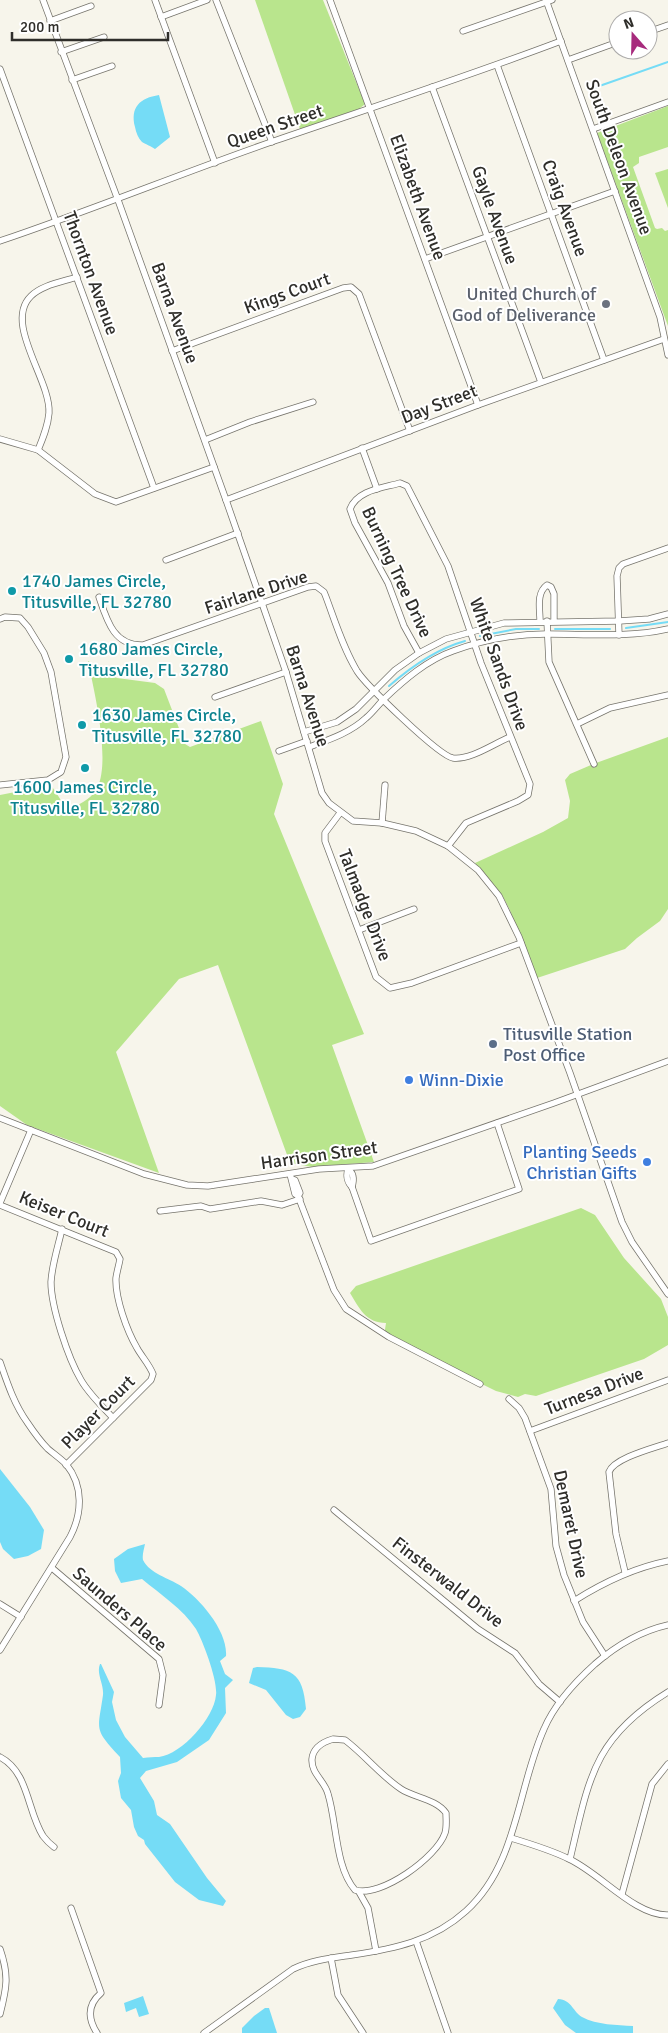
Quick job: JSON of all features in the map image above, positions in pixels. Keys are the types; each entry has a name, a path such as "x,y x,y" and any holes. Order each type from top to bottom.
{"street":[{"name":"Barna Avenue","path":"43,0 118,200 238,533 286,672 322,792 329,803 353,821 382,823 416,832 448,846 478,870 499,896 521,943 622,1222 632,1242 668,1294"},
{"path":"155,0 215,163"},
{"path":"161,17 207,0"},
{"path":"216,0 272,142"},
{"name":"Elizabeth Avenue","path":"330,0 478,405"},
{"path":"463,31 548,1"},
{"name":"South Deleon Avenue","path":"548,1 660,317 668,355"},
{"path":"50,21 91,6"},
{"path":"61,52 104,37"},
{"name":"Queen Street","path":"0,241 118,200 272,142 561,42"},
{"path":"568,60 608,46"},
{"name":"Craig Avenue","path":"497,65 604,360"},
{"path":"72,80 112,66"},
{"name":"Thornton Avenue","path":"0,69 154,488"},
{"name":"Gayle Avenue","path":"432,87 542,382"},
{"path":"593,129 668,102"},
{"path":"425,259 615,191"},
{"path":"38,450 44,435 49,412 41,379 23,328 22,313 26,301 34,293 77,277"},
{"name":"Kings Court","path":"172,350 343,288 351,287 359,294 410,431"},
{"name":"Day Street","path":"226,500 478,405 664,339"},
{"path":"205,440 250,422 313,402"},
{"path":"0,439 38,450 95,494 116,502 214,467"},
{"path":"362,448 377,489"},
{"name":"White Sands Drive","path":"377,489 400,483 407,486 442,553 474,644 530,784 528,795 466,823 448,846"},
{"name":"Burning Tree Drive","path":"377,489 352,501 350,509 355,523 388,584 404,626 419,653"},
{"path":"166,560 238,533"},
{"path":"619,635 619,568 624,564 668,548"},
{"path":"540,621 540,595 543,588 547,585 551,587 554,594 554,622"},
{"name":"Fairlane Drive","path":"99,598 114,634 122,640 138,646 162,640 308,587 319,587 326,596 358,672 383,700 437,748 451,758 467,757 510,737"},
{"path":"304,732 337,722 356,709 395,670 419,653 446,639 504,624 540,621 619,621 649,619 668,614"},
{"path":"0,619 4,616 20,618 28,626 44,653 51,672 66,757 61,772 48,780 0,784"},
{"path":"547,621 546,634 549,662 594,764"},
{"path":"279,752 344,733 366,719 404,680 450,652 474,644 505,637 546,634 619,635 668,629"},
{"path":"215,698 286,672"},
{"path":"577,724 610,708 668,695"},
{"path":"382,823 386,785"},
{"name":"Talmadge Drive","path":"340,813 325,833 325,842 376,977 390,988 412,983 521,943"},
{"path":"359,930 414,909"},
{"name":"Harrison Street","path":"0,1118 144,1174 187,1185 208,1186 291,1176 319,1169 348,1169 373,1166 577,1095 668,1061"},
{"path":"348,1169 349,1183 371,1241 519,1188 496,1123"},
{"path":"0,1204 31,1130"},
{"path":"291,1176 295,1194 299,1198 334,1290 346,1309 389,1337 480,1384"},
{"path":"160,1211 201,1206 210,1209 261,1201 282,1205 299,1198"},
{"name":"Keiser Court","path":"0,1204 116,1252 120,1259 116,1277 121,1306 132,1339 141,1356 150,1366 153,1374 151,1380"},
{"path":"62,1230 52,1272 51,1284 54,1309 71,1360 80,1380 113,1418"},
{"path":"0,1362 22,1414 47,1448 66,1464 73,1477 79,1496 80,1511 77,1525 0,1650"},
{"name":"Player Court","path":"66,1464 151,1380"},
{"name":"Turnesa Drive","path":"530,1431 668,1380"},
{"name":"Demaret Drive","path":"509,1399 519,1408 530,1431 551,1488 556,1546 564,1575 583,1622 605,1656"},
{"path":"625,1572 616,1534 609,1472 620,1460 668,1443"},
{"name":"Finsterwald Drive","path":"334,1510 478,1629 515,1653 539,1684 560,1702"},
{"path":"574,1601 599,1585 625,1572 668,1561"},
{"name":"Saunders Place","path":"52,1568 159,1659 163,1680 159,1705"},
{"path":"0,1604 21,1617"},
{"path":"204,2033 293,1969 330,1958 376,1952 416,1942 435,1933 467,1910 494,1874 511,1838 530,1764 544,1728 560,1702 584,1674 605,1656 632,1639 655,1628 668,1626"},
{"path":"570,1859 592,1772 606,1746 621,1727 668,1692"},
{"path":"359,1892 399,1879 414,1869 430,1854 445,1833 446,1813 435,1804 411,1794 381,1775 345,1740 333,1739 316,1749 312,1759 313,1767 328,1792 346,1878 355,1890 359,1892 368,1908 376,1952"},
{"path":"0,1757 14,1768 19,1776 43,1835 54,1847"},
{"path":"622,1894 652,1784 668,1764"},
{"path":"511,1838 570,1859 640,1908 659,1915 668,1915"},
{"path":"71,1908 100,1993 93,2002 90,2012 91,2024 96,2033"},
{"path":"416,1942 448,2033"},
{"path":"0,1949 7,1971 8,1984 0,2014"},
{"path":"330,1958 338,1995 363,2033"}],"green space":[{"path":"255,0 323,0 365,104 359,109 300,129"},
{"path":"668,106 668,147 639,157 639,163 633,167 655,228 668,230 668,326 597,133"},
{"path":"668,169 668,208 655,173"},
{"path":"88,661 117,678 155,683 164,689 185,744 190,747 261,721 283,784 274,814 364,1034 332,1045 374,1162 312,1167 290,1163 218,965 179,979 116,1052 159,1173 27,1125 0,1106 0,795 51,785 68,811 87,799 96,790 100,778 102,746"},
{"path":"668,737 668,909 660,921 625,949 537,978 502,895 475,863 543,832 568,818 570,801 565,780 570,774 591,765 593,768 597,766 596,763"},
{"path":"581,1208 595,1215 624,1258 661,1299 668,1317 668,1345 644,1359 536,1396 525,1394 518,1397 496,1391 384,1336 386,1323 373,1320 364,1314 350,1293 356,1286"}],"water":[{"path":"159,95 170,137 155,149 139,139 135,127 134,114 135,109 142,101"},
{"path":"0,1469 30,1507 44,1530 41,1549 28,1556 14,1559 3,1549 0,1542"},
{"path":"145,1544 143,1560 146,1565 181,1586 204,1607 218,1626 225,1646 226,1656 220,1661 225,1674 233,1680 225,1688 226,1713 209,1740 177,1762 146,1771 140,1778 154,1801 157,1815 170,1824 207,1878 226,1901 223,1906 199,1900 175,1882 145,1844 144,1840 138,1836 134,1827 131,1810 121,1798 118,1781 121,1773 120,1757 101,1734 99,1723 103,1695 99,1672 100,1664 114,1692 112,1702 116,1720 125,1737 143,1758 159,1757 168,1754 187,1742 203,1724 214,1704 216,1695 215,1680 202,1642 191,1622 171,1602 142,1579 121,1583 115,1571 114,1559 128,1549"},
{"path":"253,1668 287,1671 298,1679 302,1687 306,1709 300,1717 293,1719 286,1715 266,1690 249,1683"},
{"path":"143,1996 149,2014 139,2017 136,2008 126,2012 124,2003"},
{"path":"558,1999 569,2004 579,2015 588,2020 614,2025 633,2026 633,2033 576,2033 565,2025 553,2008"},
{"path":"265,2008 269,2008 277,2033 242,2033 242,2028"}],"waterway":[{"path":"588,90 668,62"},
{"path":"626,628 668,622"},
{"path":"480,636 516,629 539,629"},
{"path":"555,629 610,629"},
{"path":"389,686 425,659 454,644 465,641"}],"place":[{"name":"United Church of God of Deliverance","path":"606,304"},
{"name":"1740 James Circle, Titusville, FL 32780","path":"12,591"},
{"name":"1680 James Circle, Titusville, FL 32780","path":"69,659"},
{"name":"1630 James Circle, Titusville, FL 32780","path":"82,725"},
{"name":"1600 James Circle, Titusville, FL 32780","path":"85,768"},
{"name":"Titusville Station Post Office","path":"493,1044"},
{"name":"Winn-Dixie","path":"409,1080"},
{"name":"Planting Seeds Christian Gifts","path":"647,1162"}]}
